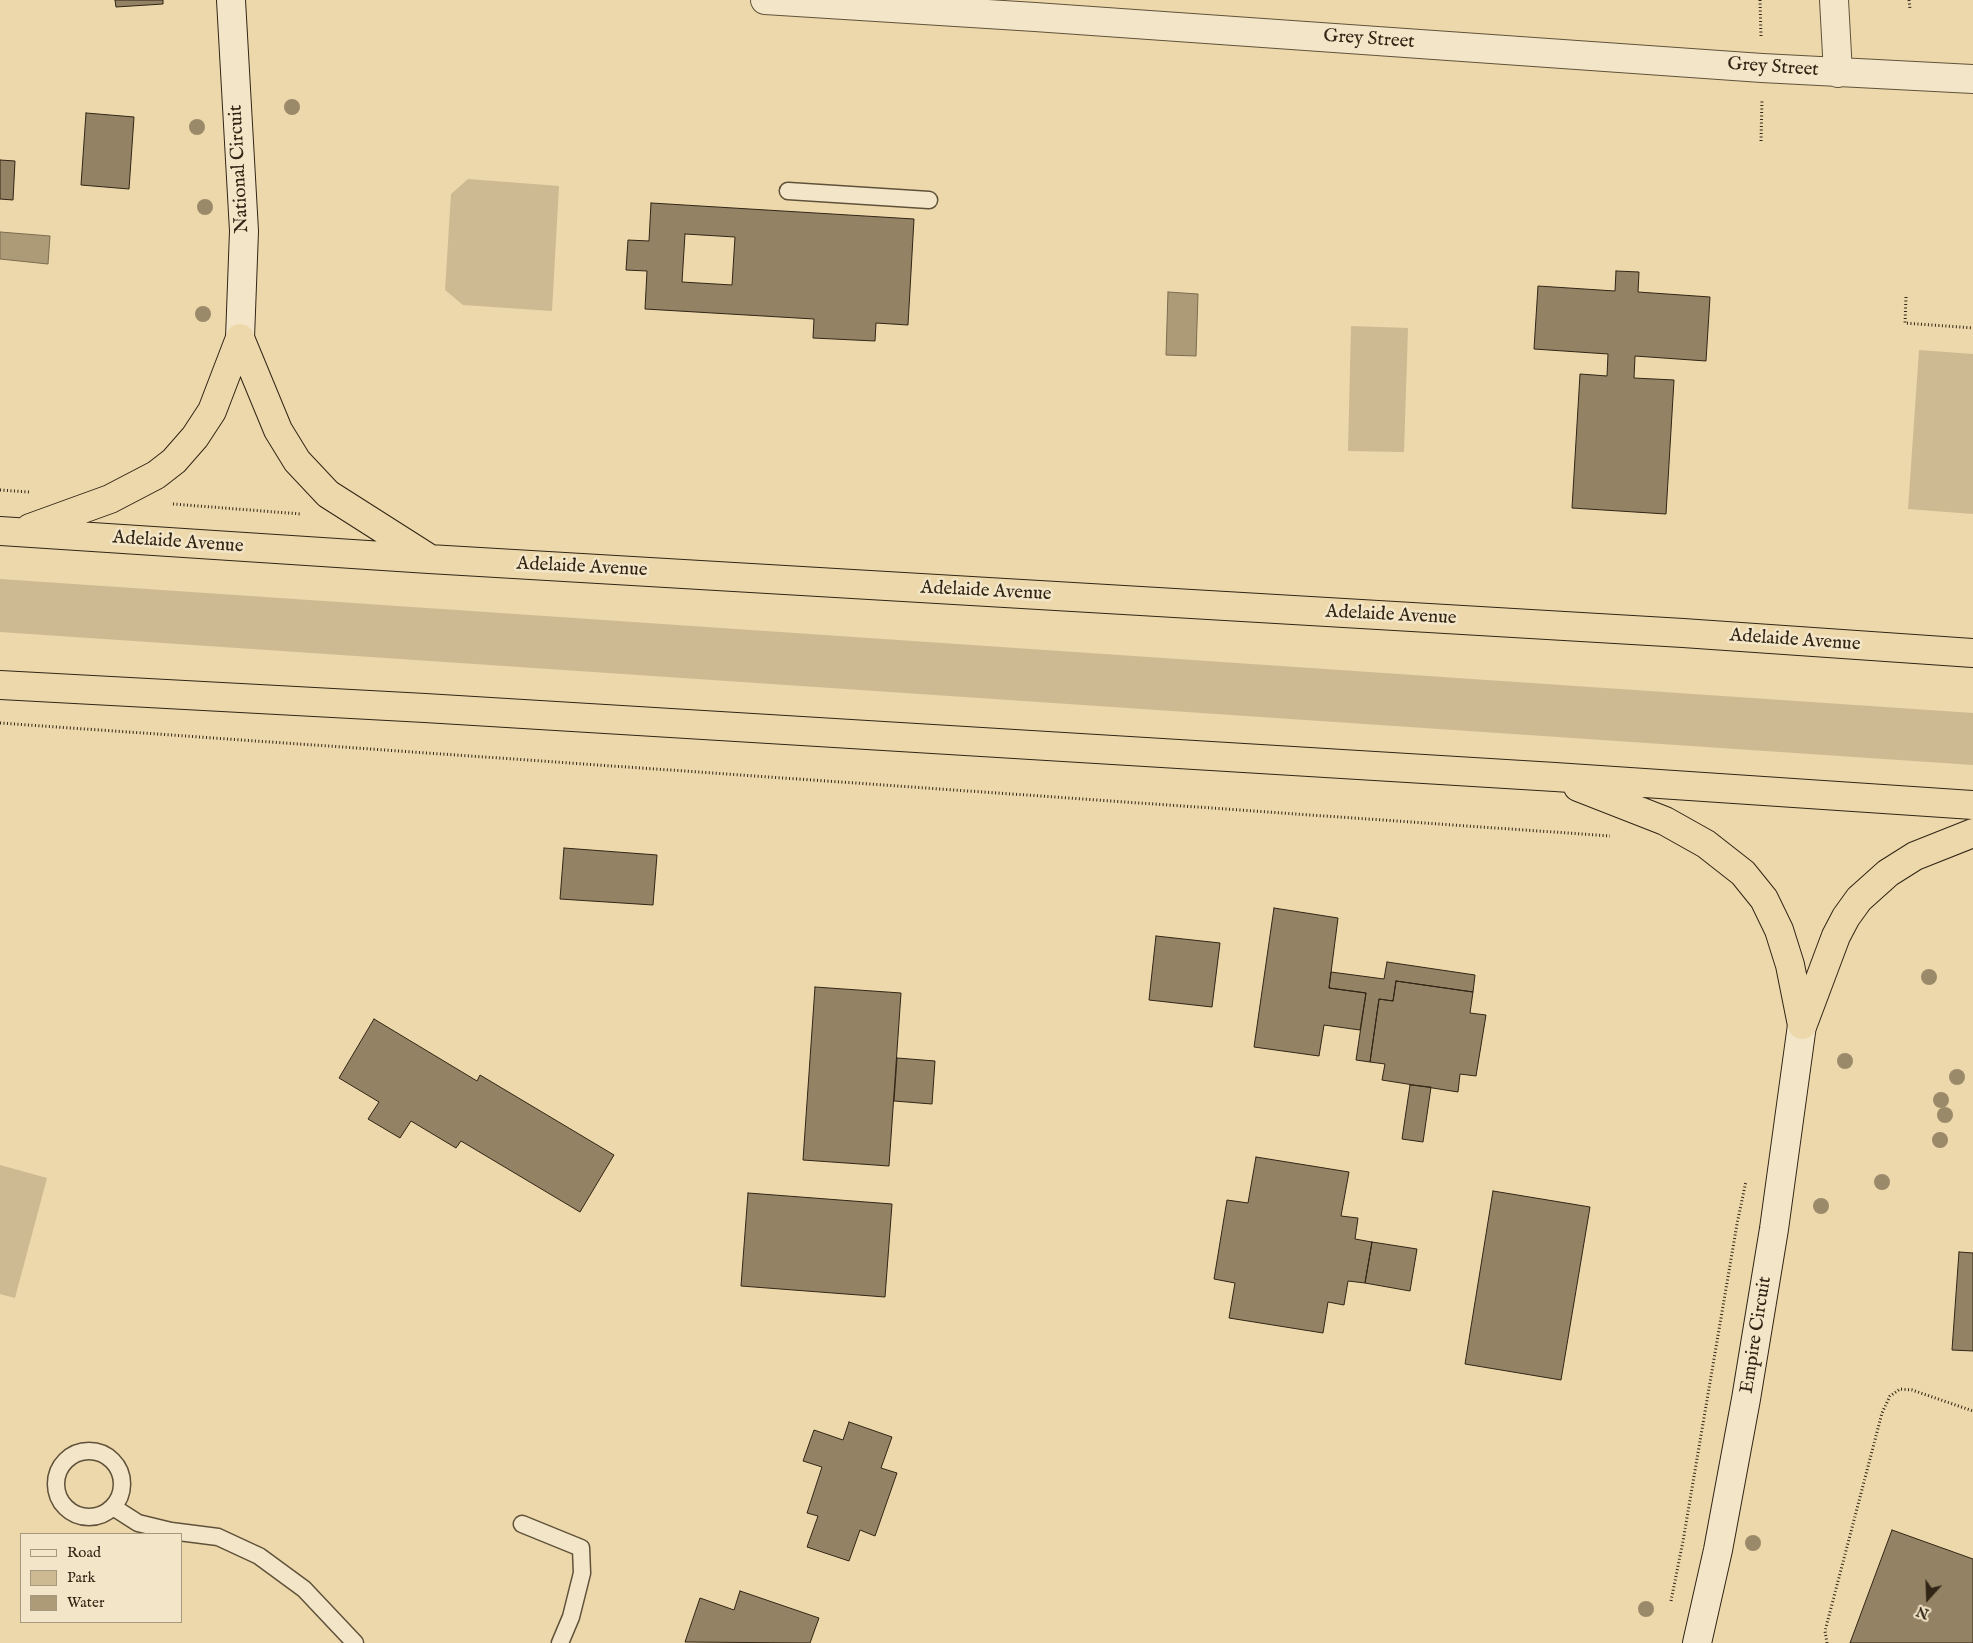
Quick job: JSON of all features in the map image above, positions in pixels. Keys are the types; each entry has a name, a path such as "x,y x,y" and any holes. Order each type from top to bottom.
{"highway":[{"path":"10,531 110,499 156,475 174,461 195,437 212,411 240,338"},
{"path":"240,338 278,430 297,461 328,494 429,559"},
{"name":"Adelaide Avenue","path":"10,531 429,559 1663,632 1973,653"},
{"path":"0,685 425,708 1973,805"},
{"path":"1555,778 1665,821 1706,844 1743,872 1764,899 1779,930 1790,965 1802,1025"},
{"path":"1802,1025 1836,936 1846,917 1859,899 1888,873 1915,856 1973,833"}],"street":[{"name":"National Circuit","path":"231,0 244,231 240,338"},
{"name":"Grey Street","path":"765,0 1034,8 1838,72 1973,79"},
{"path":"1834,0 1838,72"},
{"name":"Empire Circuit","path":"1697,1643 1718,1550 1748,1390 1774,1229 1802,1025"}],"lane":[{"path":"788,191 929,200"},
{"path":"86,1451 99,1453 111,1460 118,1468 122,1479 120,1494 113,1507 100,1515 86,1517 67,1509 61,1502 57,1494 56,1481 60,1468 70,1456 86,1451"},
{"path":"113,1507 138,1523 180,1533"},
{"path":"522,1524 581,1548 582,1573 571,1617 560,1643"},
{"path":"182,1533 218,1537 259,1556 304,1589 355,1643"}],"path":[{"path":"1909,0 1910,9"},
{"path":"1906,297 1905,323 1973,328"},
{"path":"0,723 1615,836"},
{"path":"1670,1606 1684,1541 1737,1224 1747,1176"},
{"path":"1827,1643 1825,1631 1882,1413 1890,1396 1900,1389 1912,1390 1973,1411"}],"green space":[{"path":"468,179 559,186 552,311 463,305 445,290 451,194"},
{"path":"1351,326 1408,328 1404,452 1348,451"},
{"path":"1919,350 1973,354 1973,514 1908,509"},
{"path":"0,579 1973,713 1973,765 0,632"},
{"path":"0,1165 47,1178 15,1298 0,1294"}],"water":[{"path":"0,232 50,236 48,264 0,259"},
{"path":"1168,292 1198,294 1196,356 1166,355"}],"building":[{"path":"115,0 163,0 163,4 116,7"},
{"path":"86,113 134,117 129,189 81,185"},
{"path":"0,160 15,161 13,200 0,199"},
{"path":"651,203 914,219 908,325 876,323 875,341 813,338 814,319 645,309 647,271 626,270 628,240 649,241","holes":["685,234 735,237 732,285 682,282"]},
{"path":"1616,271 1639,272 1638,292 1710,297 1706,361 1635,356 1634,378 1674,380 1666,514 1572,508 1580,374 1607,376 1608,354 1534,349 1538,286 1615,291"},
{"path":"564,848 657,855 653,905 560,899"},
{"path":"1274,908 1338,918 1329,988 1366,993 1360,1030 1324,1025 1319,1056 1254,1047"},
{"path":"1156,936 1220,943 1212,1007 1149,1000"},
{"path":"1387,962 1475,975 1473,992 1396,981 1393,1001 1379,999 1370,1062 1356,1060 1366,993 1329,988 1331,972 1384,979"},
{"path":"1396,981 1473,992 1470,1013 1486,1015 1476,1076 1460,1074 1458,1092 1382,1080 1385,1064 1370,1062 1379,999 1393,1001"},
{"path":"815,987 901,993 889,1166 803,1160"},
{"path":"374,1019 477,1081 480,1075 614,1155 580,1212 461,1141 456,1148 411,1121 400,1138 368,1119 379,1102 339,1078"},
{"path":"897,1058 935,1061 932,1104 894,1101"},
{"path":"1410,1085 1431,1087 1423,1142 1402,1139"},
{"path":"1256,1157 1349,1172 1341,1216 1358,1218 1355,1239 1372,1242 1365,1283 1348,1281 1344,1305 1328,1302 1323,1333 1229,1318 1235,1283 1214,1279 1227,1200 1248,1203"},
{"path":"1493,1191 1590,1207 1561,1380 1465,1364"},
{"path":"748,1193 892,1204 885,1297 741,1286"},
{"path":"1372,1242 1417,1249 1410,1291 1365,1283"},
{"path":"1959,1252 1973,1253 1973,1351 1952,1350"},
{"path":"849,1422 892,1437 881,1468 897,1473 875,1536 860,1530 849,1561 807,1547 818,1516 807,1513 822,1467 803,1461 814,1430 843,1440"},
{"path":"1892,1530 1973,1559 1973,1643 1850,1643"},
{"path":"740,1591 819,1618 810,1643 685,1642 700,1598 734,1610"}]}
